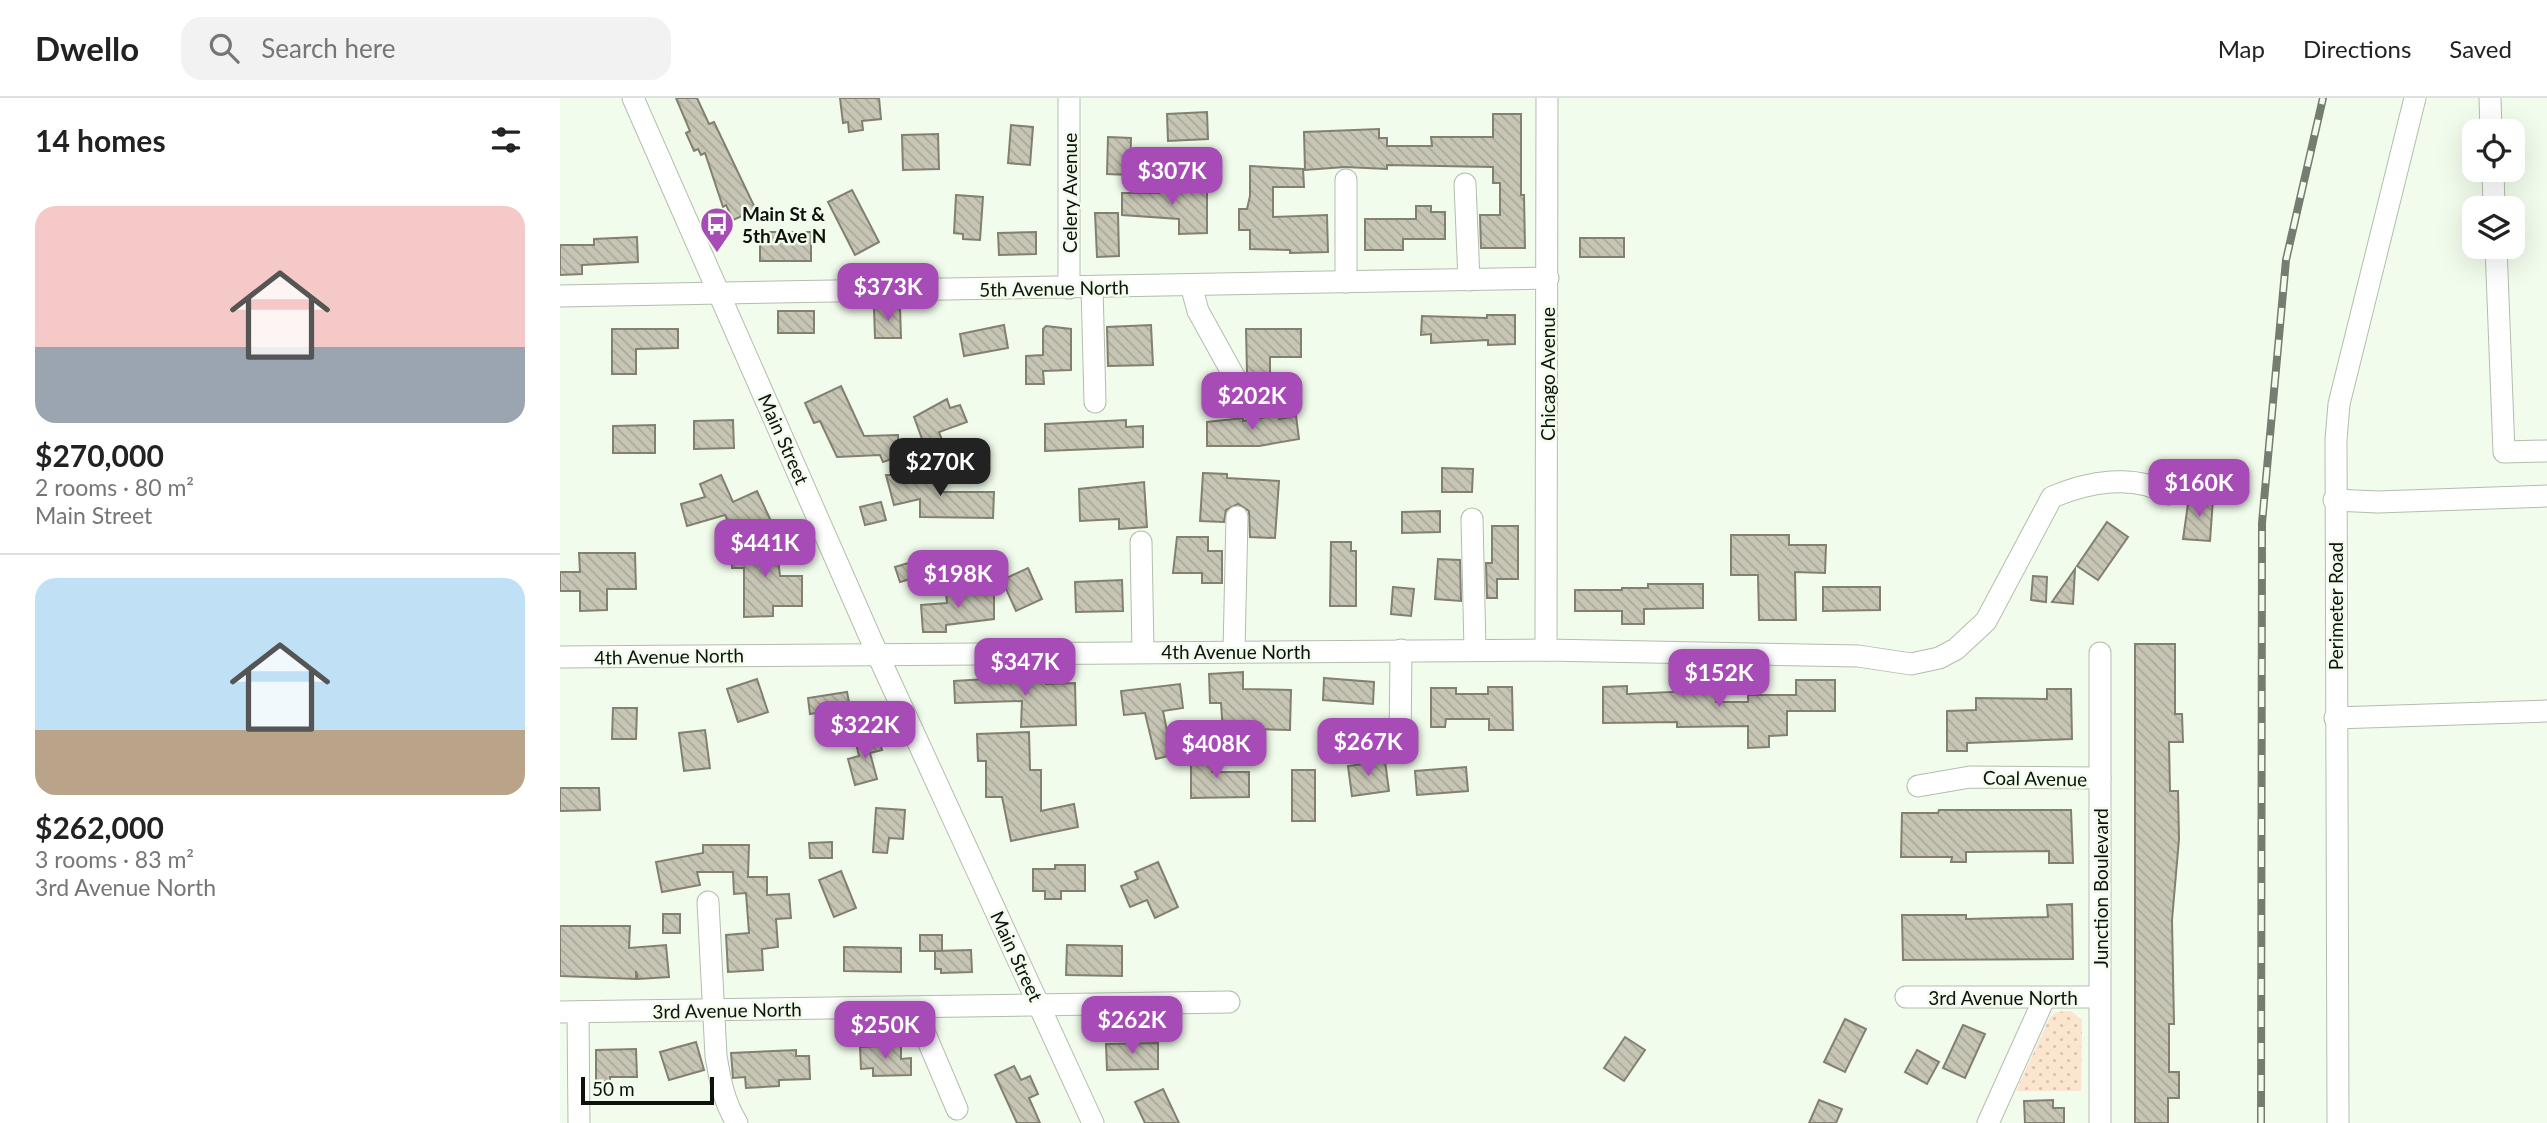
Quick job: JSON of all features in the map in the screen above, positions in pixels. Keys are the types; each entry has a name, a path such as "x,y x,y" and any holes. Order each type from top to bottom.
{"street":[{"name":"Main Street","path":"633,98 877,653 1093,1123"},
{"name":"Celery Avenue","path":"1069,98 1069,288"},
{"name":"Chicago Avenue","path":"1546,650 1547,98"},
{"name":"Perimeter Road","path":"2338,1123 2334,500 2339,404 2415,98"},
{"path":"2490,98 2491,119"},
{"path":"1346,180 1346,282"},
{"path":"1465,184 1469,279"},
{"path":"2496,259 2504,452 2547,451"},
{"name":"5th Avenue North","path":"560,296 1548,278"},
{"path":"1191,285 1198,311 1245,396"},
{"path":"1092,287 1096,402"},
{"name":"4th Avenue North","path":"560,657 1546,650 1858,656 1911,664 1938,659 1956,649 1986,621 2052,497 2085,483 2151,484 2168,494"},
{"path":"2334,500 2378,502 2547,496"},
{"path":"1234,651 1237,517"},
{"path":"1472,519 1475,650"},
{"path":"1141,542 1143,651"},
{"path":"1400,746 1401,650"},
{"name":"Junction Boulevard","path":"2100,653 2100,1123"},
{"path":"2336,718 2547,711"},
{"name":"Coal Avenue","path":"1918,786 1970,777 2100,778"},
{"path":"708,902 720,1081 729,1110 737,1123"},
{"name":"3rd Avenue North","path":"1906,997 2099,997"},
{"path":"1989,1123 2044,999"},
{"name":"3rd Avenue North","path":"569,1012 1229,1002"},
{"path":"914,1008 957,1110"},
{"path":"569,1012 579,1123"}],"shaded area":[{"path":"2071,1011 2082,1020 2081,1091 2016,1091 2050,1017 2057,1012"}],"building":[{"path":"676,98 697,98 709,124 714,122 756,210 733,220 726,205 723,207 705,153 701,155 698,149 694,151 686,133 690,131"},
{"path":"840,98 879,98 881,119 862,121 863,130 849,132 848,122 843,123"},
{"path":"1207,112 1208,139 1168,141 1167,114"},
{"path":"1493,114 1521,114 1521,195 1524,195 1525,248 1481,248 1480,215 1500,215 1500,183 1493,183 1493,167 1387,165 1387,169 1345,167 1305,170 1304,132 1379,129 1379,138 1387,138 1387,146 1432,146 1431,137 1493,137"},
{"path":"1011,125 1033,127 1030,165 1008,163"},
{"path":"938,134 939,169 903,170 902,135"},
{"path":"1108,137 1131,138 1130,175 1107,174"},
{"path":"1250,166 1303,169 1304,187 1273,187 1273,217 1327,215 1328,252 1290,253 1290,250 1250,249 1250,230 1239,230 1239,209 1247,209"},
{"path":"1207,186 1207,233 1179,234 1179,219 1122,215 1122,193 1159,193 1159,188"},
{"path":"852,190 879,242 855,255 828,202"},
{"path":"956,195 983,197 980,240 963,239 963,234 954,233"},
{"path":"1416,206 1431,206 1431,212 1445,212 1445,239 1403,239 1403,250 1365,250 1365,219 1416,219"},
{"path":"1095,213 1118,213 1119,256 1097,257"},
{"path":"760,232 811,232 811,261 760,261"},
{"path":"1036,232 1036,254 999,255 998,233"},
{"path":"637,237 638,262 582,265 582,274 560,275 560,245 594,245 594,239"},
{"path":"1580,238 1624,238 1624,257 1580,257"},
{"path":"900,307 901,338 875,338 874,308"},
{"path":"778,311 814,311 814,333 778,333"},
{"path":"1487,315 1515,315 1515,344 1488,345 1488,340 1431,343 1431,334 1421,335 1422,316 1487,318"},
{"path":"1004,325 1008,348 964,356 960,334"},
{"path":"1151,325 1153,365 1108,366 1107,327"},
{"path":"1046,326 1071,329 1071,370 1043,371 1044,384 1026,384 1026,356 1043,355 1043,329"},
{"path":"612,329 678,329 678,348 636,349 636,374 612,374"},
{"path":"1246,329 1301,329 1301,357 1270,357 1270,373 1247,373"},
{"path":"841,386 864,436 898,435 898,457 883,462 880,455 837,457 820,421 814,423 805,403"},
{"path":"947,399 950,408 960,405 967,422 939,432 942,440 925,447 914,417"},
{"path":"1279,415 1279,419 1296,416 1299,439 1259,446 1207,446 1207,422 1243,418 1243,421"},
{"path":"733,420 734,448 694,449 694,421"},
{"path":"1126,420 1126,427 1143,426 1143,447 1045,451 1045,424"},
{"path":"655,425 655,453 613,453 613,426"},
{"path":"1442,468 1473,469 1472,492 1442,492"},
{"path":"1203,473 1227,474 1227,478 1279,481 1275,538 1250,537 1249,511 1238,504 1226,510 1224,522 1200,521"},
{"path":"721,475 733,502 757,491 771,521 736,538 725,515 687,526 681,504 705,497 700,484"},
{"path":"886,475 943,475 942,492 994,492 993,518 920,517 920,499 894,505"},
{"path":"1144,482 1147,527 1119,529 1119,519 1080,521 1079,489"},
{"path":"2189,497 2213,499 2210,541 2183,539"},
{"path":"881,502 886,520 865,525 860,507"},
{"path":"1440,511 1440,532 1402,533 1402,512"},
{"path":"2107,522 2128,537 2098,580 2077,566"},
{"path":"1492,526 1518,526 1518,579 1497,579 1497,598 1487,598 1486,563 1492,563"},
{"path":"1731,535 1789,535 1789,545 1826,545 1825,573 1795,572 1796,620 1759,620 1758,575 1731,575"},
{"path":"1177,537 1208,537 1208,551 1222,551 1222,583 1202,583 1202,573 1173,573"},
{"path":"776,542 780,576 802,576 802,606 773,606 773,616 744,617 744,568 732,568 731,544"},
{"path":"1331,542 1351,542 1351,551 1356,551 1356,606 1330,606"},
{"path":"579,553 635,553 636,589 607,589 607,610 580,611 580,591 560,591 560,572 580,572"},
{"path":"932,556 936,572 900,582 895,567"},
{"path":"1438,559 1460,560 1461,601 1435,599"},
{"path":"1028,568 1042,599 1016,611 1002,580"},
{"path":"2075,569 2073,604 2052,602"},
{"path":"2033,576 2047,577 2046,602 2031,600"},
{"path":"1122,580 1123,611 1076,612 1075,582"},
{"path":"1648,584 1703,584 1703,608 1644,609 1644,624 1622,624 1622,611 1575,611 1575,590 1648,588"},
{"path":"1393,587 1414,589 1411,616 1391,614"},
{"path":"1823,587 1880,587 1880,610 1823,611"},
{"path":"994,591 994,619 946,625 946,632 923,632 921,605 947,603 946,593"},
{"path":"2135,644 2175,644 2175,714 2182,714 2183,742 2169,742 2170,791 2178,791 2179,839 2172,920 2174,1024 2169,1024 2169,1072 2179,1072 2179,1098 2168,1098 2168,1123 2135,1123"},
{"path":"1243,672 1243,689 1291,690 1290,730 1245,729 1223,732 1221,703 1210,703 1209,674"},
{"path":"1046,677 1046,684 1075,683 1076,725 1021,727 1022,701 955,703 954,681"},
{"path":"1324,678 1374,682 1373,704 1323,700"},
{"path":"757,679 768,712 738,722 727,689"},
{"path":"1796,680 1835,680 1835,711 1787,711 1787,735 1769,736 1769,747 1748,748 1748,726 1677,727 1677,722 1603,723 1603,687 1627,686 1627,694 1716,690 1716,702 1748,702 1748,695 1796,695"},
{"path":"1180,684 1183,708 1163,711 1172,755 1156,759 1145,713 1124,715 1121,691"},
{"path":"1488,687 1512,687 1513,730 1489,730 1489,719 1446,719 1445,727 1431,727 1431,688 1456,688 1456,694 1488,694"},
{"path":"2047,689 2071,689 2072,739 1967,743 1967,751 1947,751 1947,711 1976,710 1976,698 2047,699"},
{"path":"847,692 850,707 810,714 808,698"},
{"path":"613,708 637,708 636,739 612,739"},
{"path":"705,730 710,768 684,771 679,733"},
{"path":"1029,732 1030,770 1041,770 1041,811 1074,804 1078,827 1011,841 1002,797 986,797 986,761 978,761 977,734"},
{"path":"878,737 882,750 870,753 877,779 855,785 848,759 859,756 856,743"},
{"path":"1211,753 1212,772 1249,772 1249,797 1191,798 1191,754"},
{"path":"1385,761 1389,791 1352,796 1348,766"},
{"path":"1466,767 1468,791 1417,795 1415,771"},
{"path":"1292,770 1315,770 1315,821 1292,821"},
{"path":"560,788 599,788 600,810 560,811"},
{"path":"876,808 905,810 903,839 889,838 887,853 873,852"},
{"path":"1939,810 2071,810 2073,863 2049,863 2049,851 1966,852 1966,862 1951,862 1952,857 1901,857 1902,813 1938,813"},
{"path":"832,842 832,858 810,858 809,843"},
{"path":"703,845 749,845 748,877 767,877 767,895 789,894 791,918 776,919 778,947 762,949 763,970 728,972 726,935 749,933 746,893 734,894 733,872 697,872 700,885 662,892 656,862 703,853"},
{"path":"1158,862 1178,907 1155,918 1147,900 1130,907 1121,886 1138,879 1135,872"},
{"path":"1055,865 1085,865 1085,891 1061,891 1061,899 1045,899 1045,891 1033,891 1033,869 1055,869"},
{"path":"841,871 856,908 834,917 819,880"},
{"path":"2072,904 2073,959 1903,960 1902,915 1966,915 1966,919 2048,917 2047,905"},
{"path":"663,914 680,914 680,933 663,933"},
{"path":"560,926 630,926 629,948 666,945 669,977 638,979 636,971 636,979 560,976"},
{"path":"920,935 942,935 942,951 920,951"},
{"path":"1067,945 1122,946 1122,976 1066,975"},
{"path":"844,947 901,948 901,972 844,971"},
{"path":"971,950 972,972 941,973 941,969 935,969 935,951"},
{"path":"1845,1019 1866,1029 1845,1072 1824,1062"},
{"path":"1963,1025 1985,1034 1965,1078 1943,1068"},
{"path":"1625,1037 1645,1050 1624,1081 1604,1068"},
{"path":"696,1042 704,1070 669,1080 660,1052"},
{"path":"1158,1043 1158,1069 1107,1070 1106,1044"},
{"path":"901,1045 901,1059 911,1058 911,1075 873,1076 873,1068 861,1069 860,1047"},
{"path":"636,1049 637,1077 610,1077 610,1081 596,1081 596,1050"},
{"path":"796,1050 796,1056 809,1056 810,1079 779,1080 779,1086 746,1088 745,1077 733,1078 731,1053"},
{"path":"1917,1050 1939,1062 1927,1084 1905,1072"},
{"path":"1014,1066 1021,1080 1030,1076 1038,1094 1029,1098 1040,1123 1017,1123 995,1075"},
{"path":"1163,1089 1179,1123 1145,1123 1135,1102"},
{"path":"1819,1100 1842,1109 1836,1123 1809,1123"},
{"path":"2053,1100 2053,1108 2064,1108 2064,1123 2025,1123 2024,1101"}],"railway":[{"path":"2261,1123 2262,523 2286,260 2323,98"}],"place":[{"name":"Main St & 5th Ave N","path":"717,254"}]}
